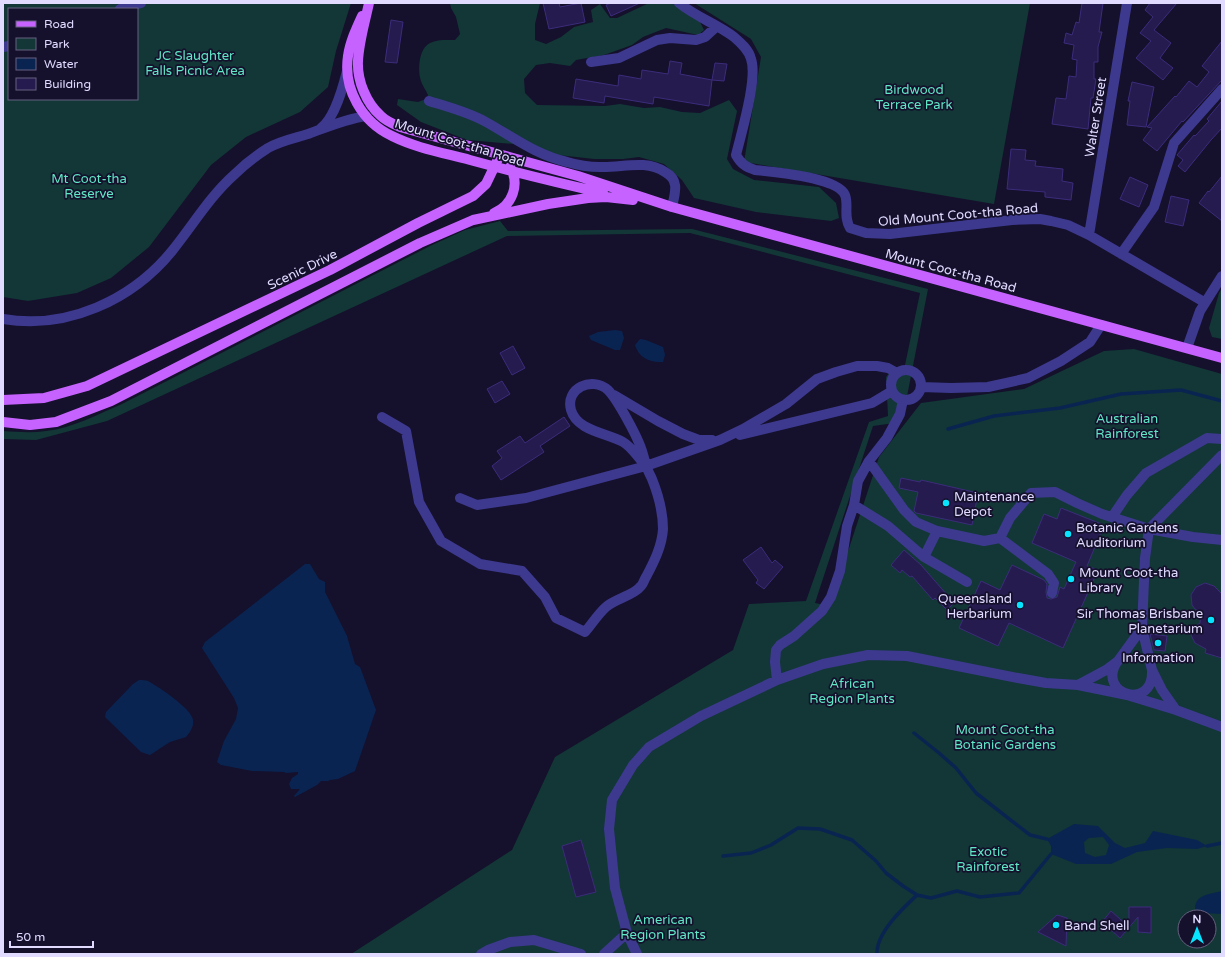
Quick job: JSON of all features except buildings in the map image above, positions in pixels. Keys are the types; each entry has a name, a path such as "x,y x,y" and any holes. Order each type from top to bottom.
{"main road":[{"name":"Mount Coot-tha Road","path":"368,3 349,47 347,70 349,83 353,94 362,111 382,131 405,142 495,167 633,200 672,207"},
{"path":"368,3 359,54 358,70 364,92 372,106 381,116"},
{"path":"366,116 381,116"},
{"name":"Mount Coot-tha Road","path":"381,116 392,123 410,130 592,180 672,207 1222,358"},
{"path":"3,422 30,425 56,422 111,401 392,256 445,231 498,211 506,205 511,198 514,188 512,171 500,155"},
{"name":"Scenic Drive","path":"3,400 44,398 87,386 330,270 414,225 470,198 484,187 500,155"},
{"path":"473,220 548,204 588,198 606,197 633,200"}],"street":[{"path":"124,8 141,3"},
{"name":"Old Mount Coot-tha Road","path":"680,3 735,38 747,49 752,59 753,71 749,101 736,155 739,161 755,170 821,180 839,188 845,195 846,218 850,228 866,233 890,234 1012,220 1040,219 1068,225 1089,235 1204,302"},
{"name":"Walter Street","path":"1089,235 1127,3"},
{"path":"591,62 619,58 658,40 670,38 696,40 704,37 717,26"},
{"path":"318,130 325,125 332,114 345,80 347,70"},
{"path":"1121,254 1154,207 1174,143 1222,89"},
{"path":"429,101 469,114 518,140 531,150 566,162 600,167 646,164 657,168 666,172 674,180 676,187 672,207"},
{"path":"3,318 51,320 73,316 104,305 124,294 139,283 171,252 220,188 235,173 268,148 318,130 366,116"},
{"path":"1186,348 1204,302 1218,287 1222,276"},
{"path":"921,387 988,387 1028,378 1061,361 1090,342 1100,325"},
{"path":"610,393 683,434 699,440 720,440 765,418 818,379 830,374 858,366 877,366 888,368 897,373"},
{"path":"901,371 911,371 919,377 921,387 917,396 904,400 899,398 892,391 892,382 897,373 901,371"},
{"path":"382,417 406,431 419,502 441,541 480,564 522,571 545,597 556,618 585,632 607,606 640,588 658,555 663,529 659,501 637,437 610,393 603,386 592,384 583,385 575,390 571,396 570,405 573,416 591,430 608,435 625,443 646,466"},
{"path":"460,498 477,504 526,498 646,466 720,440 872,403 892,391"},
{"path":"776,680 776,650 780,645 794,636 822,611 831,597 840,571 847,526 854,505 858,481 869,461 887,438 900,414 904,400"},
{"path":"1112,517 1127,495 1146,473 1207,438 1222,439"},
{"path":"1142,628 1113,668 1112,676 1114,684 1119,690 1127,695 1137,695 1144,692 1150,686 1153,678 1142,628 1145,558 1149,529 1222,455"},
{"path":"869,461 904,510 916,522 937,531 984,541 1000,538 1048,574 1054,582 1052,593"},
{"path":"1000,538 1010,518 1031,494 1055,492 1076,503 1149,529 1193,537 1222,540"},
{"path":"854,505 888,526 924,557 967,582"},
{"path":"924,557 937,531"},
{"path":"637,954 627,933 615,888 609,829 612,800 633,765 649,747 701,716 776,680 823,664 868,655 907,656 1046,683 1078,685 1127,695 1176,710 1222,727"},
{"path":"1078,685 1106,670 1118,661"},
{"path":"1152,670 1162,690 1176,710"},
{"path":"604,954 627,933"},
{"path":"481,954 510,942 534,940 581,954"}],"green space":[{"name":"Mt Coot-tha Reserve","path":"3,3 351,3 336,51 328,87 300,112 246,137 211,165 149,247 111,278 77,293 28,301 3,297"},
{"path":"450,3 540,3 535,24 535,40 546,44 561,37 574,27 593,22 591,10 600,4 610,18 617,18 649,3 673,3 699,20 704,30 698,35 666,28 643,37 632,45 604,55 576,60 570,66 550,63 536,65 524,79 525,93 537,105 605,106 620,104 644,108 660,107 682,112 700,113 729,100 737,111 727,159 733,169 754,180 819,187 836,203 839,218 831,221 756,212 694,198 682,180 664,164 639,157 623,159 594,159 558,155 514,144 467,140 421,122 397,105 398,99 418,102 426,99 428,95 422,83 419,71 421,54 423,50 430,43 442,40 455,40 460,34 456,17"},
{"name":"Birdwood Terrace Park","path":"694,3 1030,3 994,204 744,162 761,57 751,39"},
{"name":"Mount Coot-tha Botanic Gardens","path":"500,221 508,231 692,229 928,289 902,422 873,426 815,603 830,606 879,457 921,403 1024,389 1104,351 1134,349 1222,374 1222,954 351,954 512,850 555,757 733,650 749,604 806,601 869,422 888,416 886,377 892,370 905,365 920,293 690,233 507,236 107,421 36,440 3,439 3,431 35,432 66,427 122,404 430,246 465,230"},
{"path":"1222,288 1222,339 1212,337 1209,328 1219,293"}],"water":[{"path":"615,330 622,331 624,338 620,350 615,350 591,340 589,336 598,332"},
{"path":"640,339 663,347 665,355 663,362 654,362 646,359 639,353 635,345"},
{"path":"305,564 310,564 319,579 325,582 325,592 347,636 355,664 360,667 376,710 355,771 338,779 321,781 317,785 295,797 294,796 300,789 291,789 289,784 298,772 286,773 252,771 221,765 217,762 224,741 236,719 238,708 234,698 202,648 205,642"},
{"path":"139,680 148,681 167,693 187,710 193,720 192,727 186,737 170,742 150,755 141,752 105,717 106,712 133,684"},
{"path":"1074,824 1098,826 1115,843 1125,848 1145,843 1153,831 1197,840 1207,846 1197,849 1167,848 1137,852 1111,864 1076,864 1051,854 1051,846 1047,839","holes":["1103,837 1109,845 1106,855 1095,857 1085,853 1084,842 1089,838"]},
{"path":"1222,891 1222,914 1217,914 1217,909 1195,909 1198,900 1209,894"}],"waterway":[{"path":"948,429 994,416 1060,408 1121,394 1181,390 1222,401"},
{"path":"914,733 956,768 976,793 1030,835 1047,839"},
{"path":"723,856 751,853 771,845 798,828 820,829 852,840 876,861 886,873 903,886 917,895 931,898 957,891 980,897 1019,893 1051,854"},
{"path":"1207,846 1222,843"},
{"path":"877,954 881,938 891,922 917,895"}],"place":[{"name":"Maintenance Depot","path":"946,503"},
{"name":"Botanic Gardens Auditorium","path":"1068,534"},
{"name":"Mount Coot-tha Library","path":"1071,579"},
{"name":"Queensland Herbarium","path":"1020,605"},
{"name":"Sir Thomas Brisbane Planetarium","path":"1211,620"},
{"name":"Information","path":"1158,643"},
{"name":"Band Shell","path":"1056,925"}],"park label":[{"name":"JC Slaughter Falls Picnic Area","path":"195,62"},
{"name":"Australian Rainforest","path":"1127,426"},
{"name":"African Region Plants","path":"852,690"},
{"name":"Exotic Rainforest","path":"988,858"},
{"name":"American Region Plants","path":"663,926"}]}
